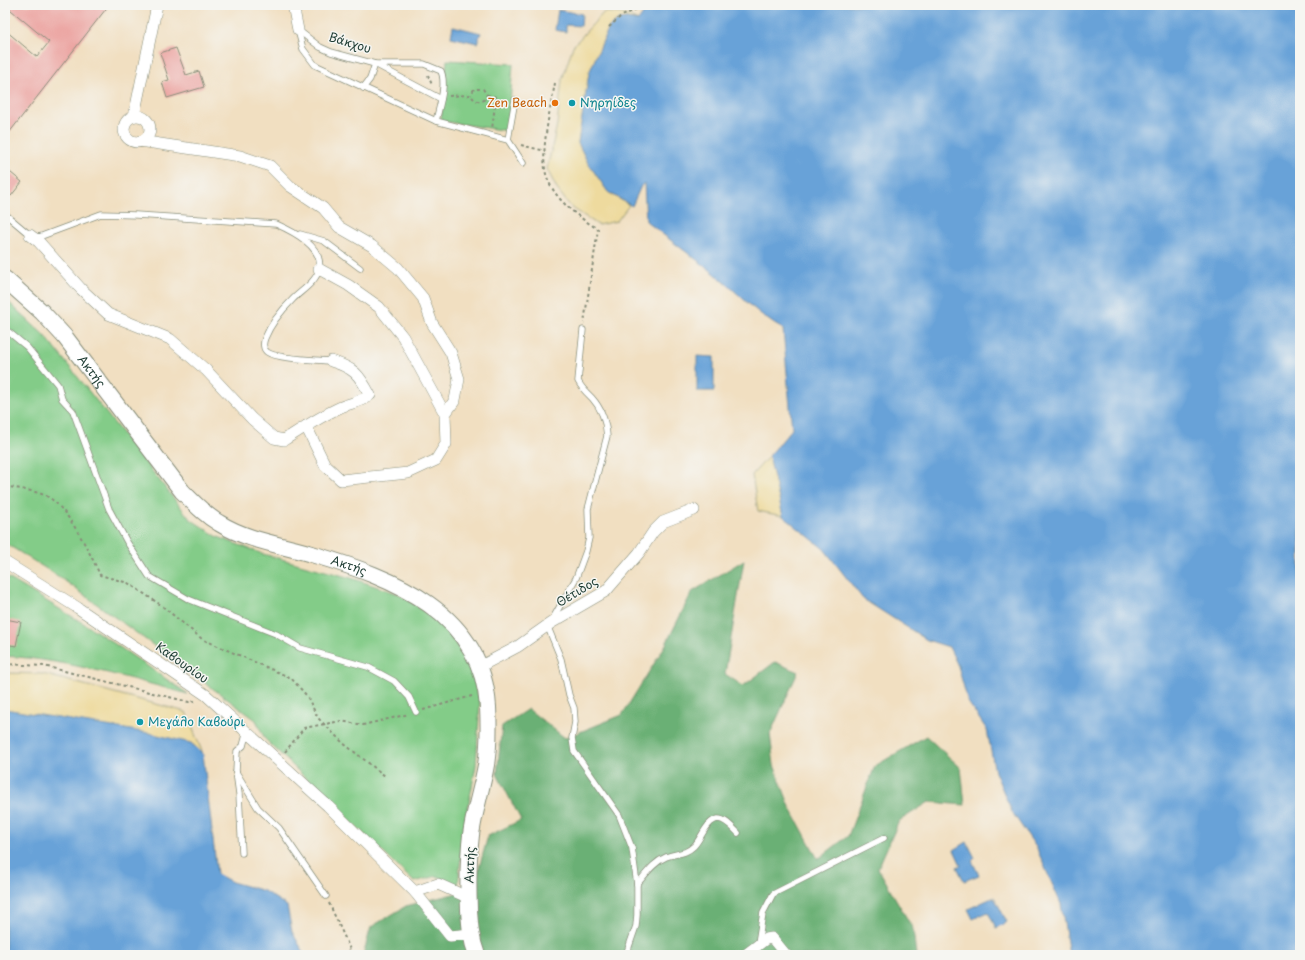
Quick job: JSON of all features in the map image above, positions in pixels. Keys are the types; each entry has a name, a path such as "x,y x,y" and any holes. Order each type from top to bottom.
{"street":[{"path":"134,116 157,5"},
{"path":"293,5 298,30"},
{"path":"140,142 148,135 149,125 143,117 134,116 126,121 124,131 129,140 140,142 240,156 270,166 290,186 323,208 339,227 372,246 398,268 423,298 432,323 451,353 459,379 456,400 445,414"},
{"path":"30,235 39,242 81,289 108,314 170,339 206,370 252,419 274,438 284,440 343,406 360,402 370,395 361,378 347,366 331,361"},
{"path":"306,426 325,465 341,480 408,473 436,460 446,444 445,414 403,337 379,307 348,285 319,270"},
{"name":"Ακτής","path":"5,279 42,312 65,337 182,491 202,511 219,524 242,534 315,555 401,586 424,599 443,615 467,641 479,666 487,692 489,743 471,835 469,898 471,934 477,955"},
{"name":"Θέτιδος","path":"479,666 517,647 549,624 606,592 639,553 653,532 664,522 694,510"},
{"name":"Καβουρίου","path":"5,562 78,608 206,695 247,730 328,806 415,892 450,936 471,934"},
{"path":"415,892 438,884 469,898"},
{"path":"746,955 766,939 772,938 786,955"}],"lane":[{"name":"Βάκχου","path":"298,30 320,47 375,64 424,64 441,71 443,76 442,97"},
{"path":"298,30 303,49 315,65 436,121 508,140 523,163"},
{"path":"363,88 370,79 375,64 442,97 436,121"},
{"path":"508,140 515,100"},
{"path":"5,214 30,235 39,237 101,214 276,224 297,233 324,241 360,268"},
{"path":"297,233 316,254 319,270 314,278 281,312 268,330 264,341 264,348 267,352 281,356 331,361"},
{"path":"5,329 27,347 58,385 62,400 73,411 109,509 149,576 188,599 276,634 300,648 368,667 394,681 409,697 416,712"},
{"path":"583,330 578,381 581,388 593,400 600,410 606,424 607,436 588,509 589,538 586,551 576,578 549,624 561,659 569,695 574,708 575,722 572,738 574,751 610,801 626,829 632,848 637,884 636,926 626,955"},
{"path":"242,852 240,794 236,772 237,751 243,746 247,730"},
{"path":"236,772 258,808 279,828 326,896"},
{"path":"637,884 650,869 661,860 668,856 685,853 695,845 711,822 717,819 724,821 738,833"},
{"path":"756,948 760,937 763,913 773,894 884,838"}],"path":[{"path":"609,27 620,17 646,5"},
{"path":"555,83 545,151 546,174 555,192 567,206 598,229 583,330"},
{"path":"470,95 474,89 478,88 483,89 487,95 496,97 492,132"},
{"path":"442,97 470,95 476,101 480,102 484,100 487,95"},
{"path":"5,486 46,495 63,511 77,530 100,575 128,583 161,605 202,639 291,678 307,696 318,718 326,724 343,743 385,776"},
{"path":"5,664 44,666 189,702 197,701 206,695"},
{"path":"278,760 304,728 341,721 363,725 487,692"},
{"path":"326,896 349,947 351,955"}],"green space":[{"path":"447,60 513,64 508,131 441,121"},
{"path":"5,299 46,337 190,519 218,537 263,554 351,578 399,594 443,624 470,666 480,701 476,766 463,833 458,886 437,876 414,882 265,739 256,720 61,578 5,543"},
{"path":"744,560 725,674 743,686 775,662 798,672 770,734 774,765 790,807 818,859 848,836 875,766 926,736 961,768 965,805 929,802 899,821 878,868 913,929 916,955 363,955 371,927 406,906 473,889 488,836 521,820 497,774 502,726 528,709 565,738 622,715 665,646 692,592"},
{"path":"5,576 96,631 188,694 120,676 51,661 5,656"}],"sand":[{"name":"Νηρηίδες","path":"604,12 624,14 638,21 626,19 619,20 609,27 589,73 578,143 588,163 608,192 629,205 617,221 598,225 571,207 557,189 547,169 557,125 562,80 573,46"},
{"path":"769,456 783,516 758,511 752,475"},
{"name":"Μεγάλο Καβούρι","path":"5,673 43,674 186,712 203,754 191,743 5,709"}],"water":[{"path":"657,5 1300,5 1300,955 1069,955 1061,904 1036,847 1012,812 995,772 987,730 968,702 958,666 949,647 927,640 863,599 824,549 783,516 769,456 792,429 783,329 766,318 714,273 646,221 644,183 641,186 632,206 608,192 588,163 578,143 589,73 609,27 619,20 626,19 638,21 645,11"},
{"path":"558,10 582,14 581,26 566,25 566,32 555,30"},
{"path":"453,26 481,33 477,43 451,37"},
{"path":"697,356 714,357 714,391 697,391"},
{"path":"5,709 149,733 191,743 203,754 217,874 232,882 264,891 287,906 292,932 305,955 5,955"},
{"path":"967,842 975,858 972,861 979,875 964,881 957,867 961,865 954,850"},
{"path":"994,897 1007,922 996,928 988,912 973,919 968,909"}],"building":[{"path":"5,5 109,5 5,138 5,30 37,57 49,42"},
{"path":"176,48 186,75 199,71 204,87 167,98 162,82 169,80 160,53"},
{"path":"5,168 22,182 11,196 5,192"},
{"path":"5,619 21,622 16,646 5,644"}],"place":[{"name":"Zen Beach","path":"555,103"},
{"name":"Νηρηίδες","path":"572,103"},
{"name":"Μεγάλο Καβούρι","path":"140,722"}]}
